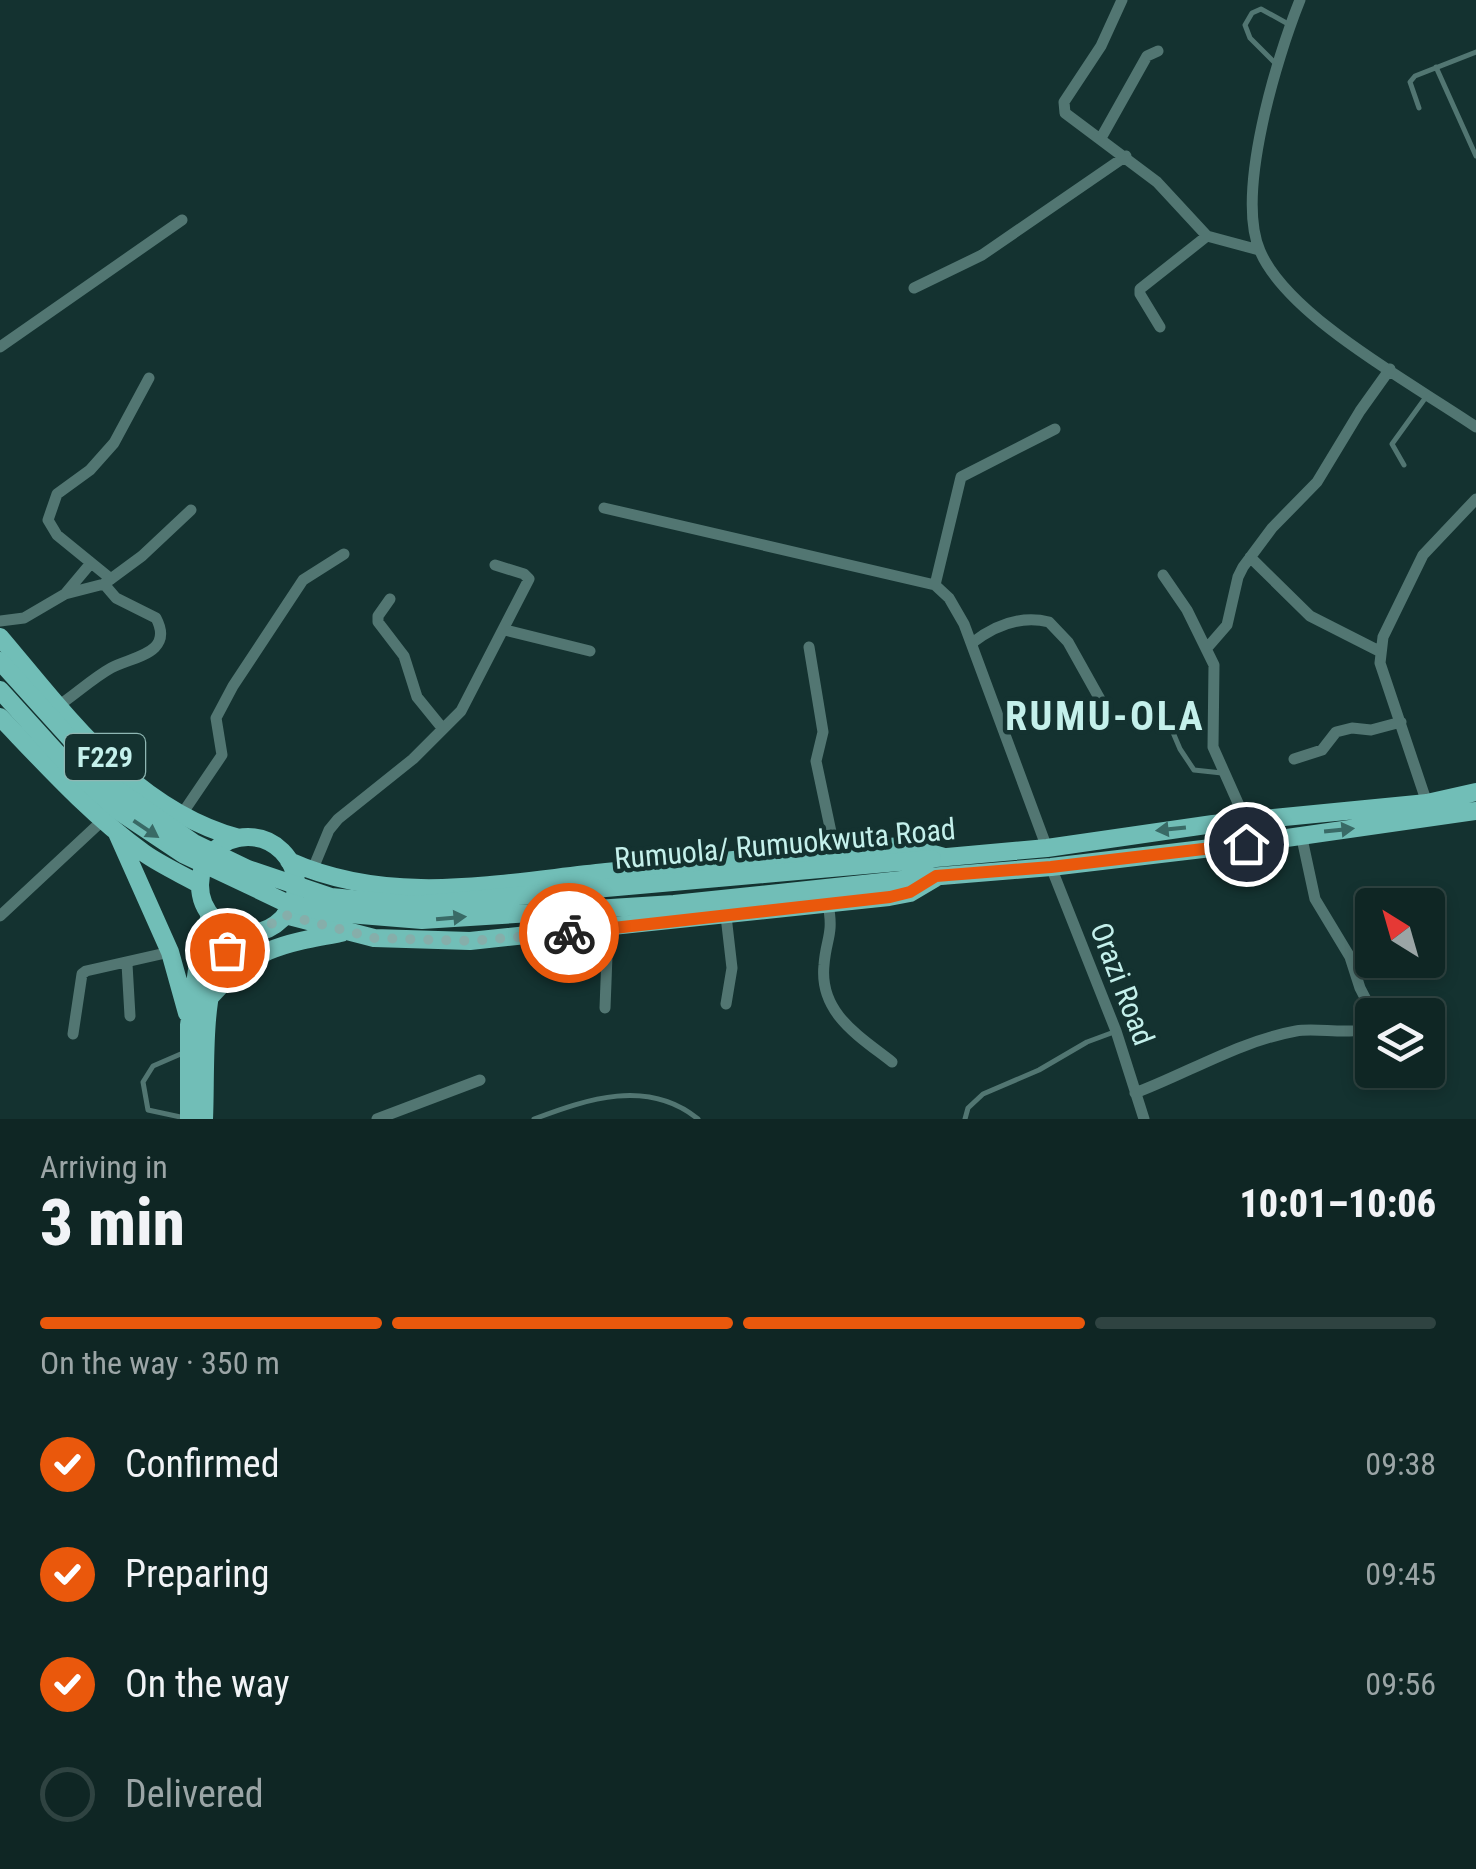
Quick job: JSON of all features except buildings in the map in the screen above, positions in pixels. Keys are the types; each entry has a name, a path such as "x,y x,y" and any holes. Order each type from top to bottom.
{"main road":[{"name":"F229","path":"0,637 116,767 210,830 265,840 279,848 289,861"},
{"name":"Rumuola/ Rumuokwuta Road","path":"0,661 114,787 194,843 248,870 332,896 414,904 935,867 1051,867 1475,814"},
{"name":"Rumuola/ Rumuokwuta Road","path":"0,690 67,764 117,810 183,854 282,901 324,912 422,920 674,904 935,867 1131,833 1427,803 1476,792"},
{"name":"F229","path":"0,718 110,826 149,856 199,884"},
{"path":"0,731 34,752"},
{"path":"110,826 170,952 190,1025"},
{"path":"239,838 222,844 210,856 199,884 210,914 223,926 244,933 262,930 285,915 296,884 289,861"},
{"path":"285,915 374,938 470,941 726,916 910,892 935,867 904,846 421,888 360,884 289,861"},
{"path":"189,1119 190,1025 210,914"},
{"path":"211,996 240,966 260,953 291,942 350,932"},
{"path":"204,1119 215,973 227,950 244,933"}],"street":[{"path":"1122,0 1101,46 1063,108 1069,118 1158,182 1207,236 1259,250"},
{"path":"1300,0 1278,66 1253,182 1252,216 1259,250 1277,279 1311,314 1476,426"},
{"path":"1101,138 1148,56 1158,51"},
{"path":"914,288 982,255 1126,156"},
{"path":"0,347 182,220"},
{"path":"1160,327 1140,288 1207,236"},
{"path":"1207,648 1228,625 1238,577 1250,557 1272,528 1310,491 1390,369"},
{"path":"58,706 109,669 145,656 160,638 156,618 116,598 91,563 57,535 48,520 57,494 90,470 114,443 149,378"},
{"path":"935,585 961,477 1055,430"},
{"path":"1427,803 1379,650 1406,584 1423,555 1476,499"},
{"path":"604,508 935,585 957,610 972,644 1047,848"},
{"path":"0,621 24,618 66,594 107,582 191,510"},
{"path":"182,814 222,754 216,718 232,686 303,580 344,554"},
{"path":"1250,557 1310,616 1379,650"},
{"path":"66,594 91,563"},
{"path":"312,871 329,830 338,819 414,759 461,711 529,579 495,565"},
{"path":"1163,576 1188,610 1207,648 1215,673 1213,747 1246,820"},
{"path":"390,598 378,622 408,665 417,697 443,729"},
{"path":"972,644 999,626 1021,620 1049,622 1068,642 1106,710"},
{"path":"505,630 590,650"},
{"path":"809,647 823,732 816,761 835,850"},
{"path":"1294,760 1322,750 1336,732 1352,728 1372,730 1400,722"},
{"path":"0,916 110,826"},
{"path":"1301,834 1316,900 1350,957 1365,998"},
{"name":"Orazi Road","path":"1051,867 1116,1031 1144,1119"},
{"path":"828,904 832,928 823,969 826,997 846,1026 892,1062"},
{"path":"726,916 732,968 726,1004"},
{"path":"606,1008 608,928"},
{"path":"73,1034 82,974 170,952"},
{"path":"127,964 130,1016"},
{"path":"1135,1093 1250,1043 1298,1031 1355,1031"},
{"path":"377,1119 480,1080"}],"lane":[{"path":"1278,66 1250,38 1244,26 1252,12 1261,9 1290,25"},
{"path":"1419,108 1410,82 1422,72 1476,52"},
{"path":"1436,67 1476,156"},
{"path":"1404,465 1392,444 1428,394"},
{"path":"1169,723 1194,770 1224,773"},
{"path":"965,1119 968,1108 983,1094 1116,1031"},
{"path":"189,1119 148,1110 143,1082 152,1066 190,1050"},
{"path":"534,1119 602,1096 650,1097 698,1119"}],"way so far":[{"path":"227,950 244,933 262,930 285,915 374,938 470,941 569,933"}],"district":[{"name":"RUMU-OLA","path":"1105,716"}],"route":[{"path":"569,933 890,897 910,892 936,876 1246,844"}]}
